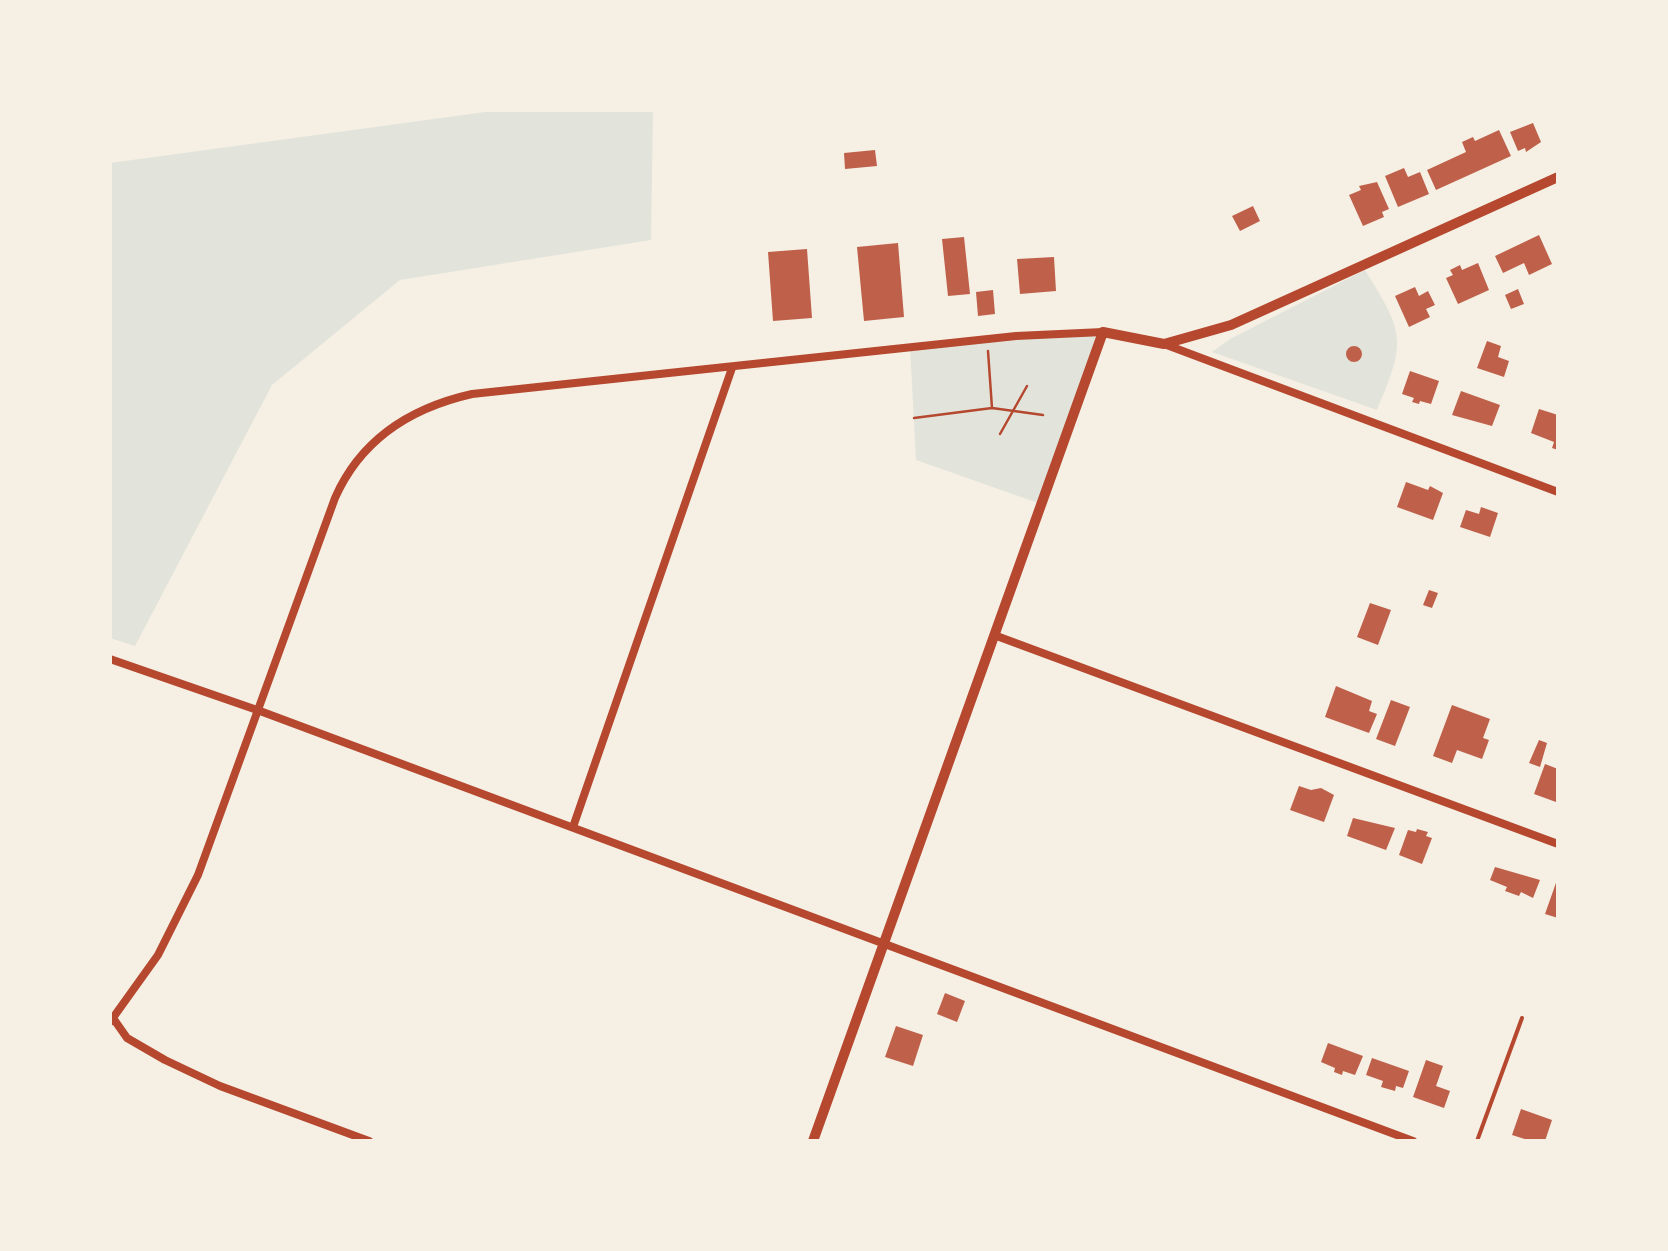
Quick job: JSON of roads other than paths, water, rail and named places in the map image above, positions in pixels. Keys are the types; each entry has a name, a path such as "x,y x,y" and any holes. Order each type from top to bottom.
{"street":[{"path":"1164,344 1231,325 1558,177"},
{"path":"813,1141 1103,332"},
{"path":"369,1141 220,1086 127,1038 111,1020 158,955 198,875 341,484 366,448 422,409 472,394 987,339 1103,332 1164,344 1558,492"},
{"path":"573,827 732,368"},
{"path":"994,635 1558,844"},
{"path":"110,658 1413,1141"}],"lane":[{"path":"1477,1141 1522,1018"}]}
